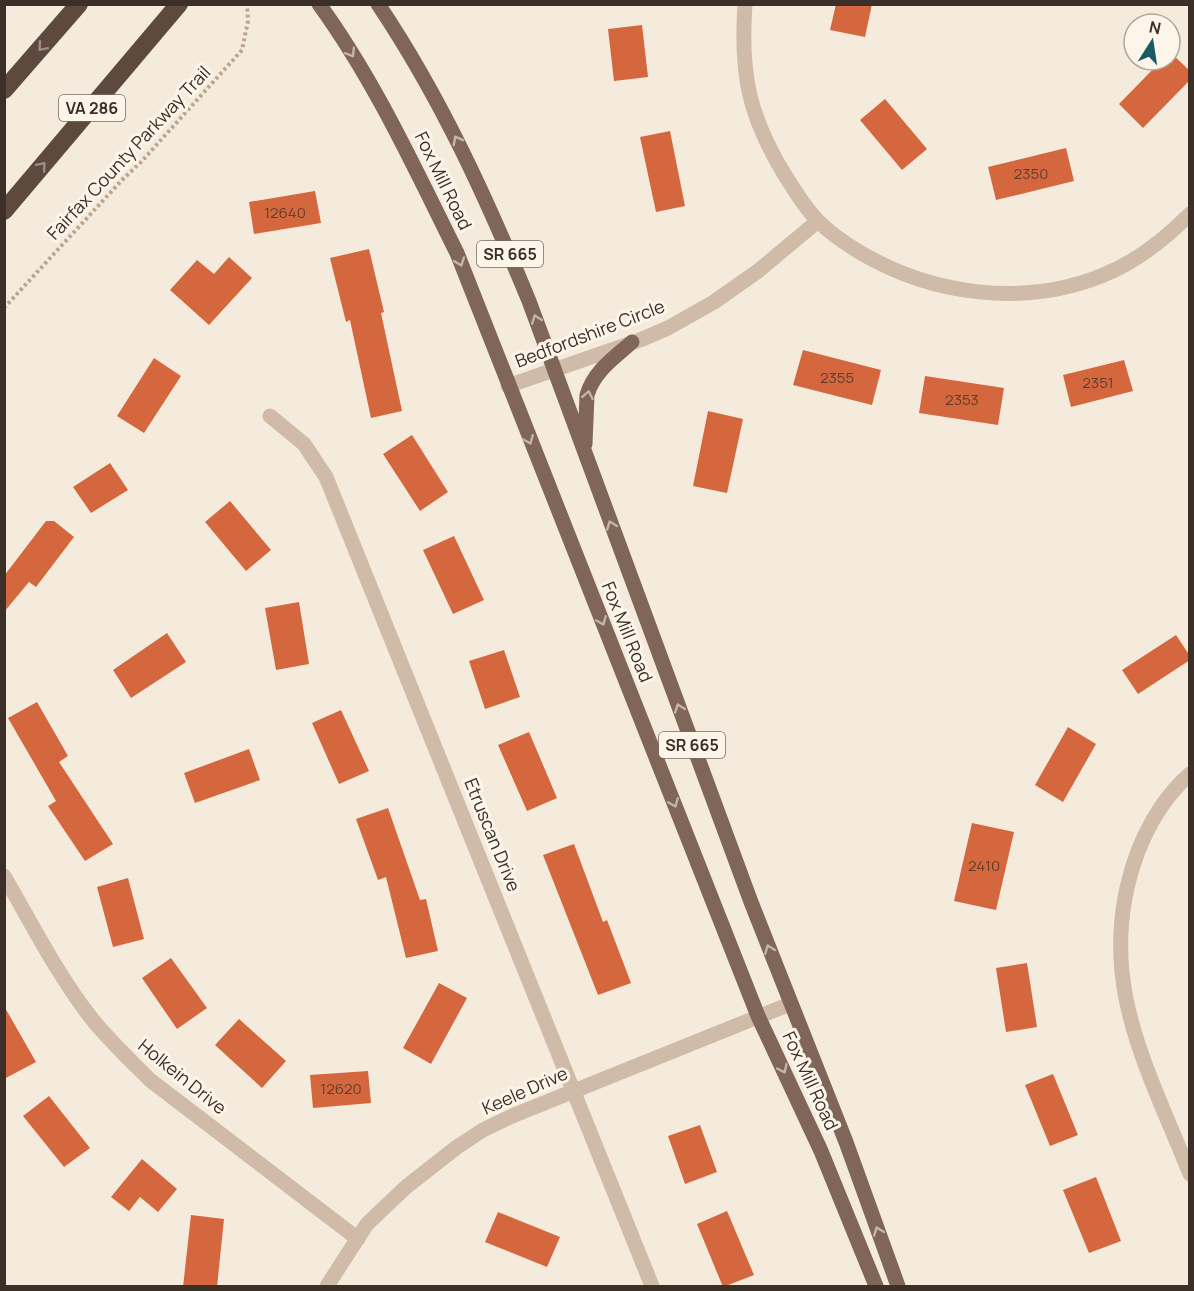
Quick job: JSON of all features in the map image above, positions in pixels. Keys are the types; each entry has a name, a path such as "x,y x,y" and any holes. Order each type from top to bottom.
{"highway":[{"path":"4,90 79,4"},
{"name":"VA 286","path":"4,211 179,4"}],"main road":[{"name":"Fox Mill Road","path":"320,4 366,76 403,144 457,253 758,1016 821,1151 876,1287"},
{"name":"Fox Mill Road","path":"378,4 416,64 489,205 529,301 751,902 846,1142 898,1287"},
{"path":"584,453 586,395 589,387 598,372 632,342"}],"street":[{"path":"745,4 742,40 747,86 769,149 800,198 818,221 840,241 883,266 907,276 960,290 1016,294 1044,291 1074,285 1129,263 1154,246 1190,214"},
{"name":"Bedfordshire Circle","path":"508,386 668,328 714,302 758,271 818,221"},
{"name":"Etruscan Drive","path":"270,416 304,444 326,477 652,1287"},
{"path":"1190,774 1160,810 1138,852 1129,878 1122,915 1120,960 1128,1013 1135,1036 1190,1174"},
{"name":"Holkein Drive","path":"4,876 67,982 91,1018 119,1050 150,1080 358,1239"},
{"name":"Keele Drive","path":"327,1287 367,1224 406,1187 457,1147 483,1130 574,1090 790,1004"}],"path":[{"name":"Fairfax County Parkway Trail","path":"4,308 242,50 248,21 248,4"}],"building":[{"path":"836,4 872,4 865,37 830,30"},
{"path":"642,25 648,77 614,81 608,29"},
{"path":"1182,63 1190,71 1190,80 1143,128 1119,104 1150,72 1182,72"},
{"path":"885,99 927,149 902,170 860,120"},
{"path":"670,131 685,206 656,212 640,137"},
{"path":"1066,148 1074,181 996,200 988,167"},
{"path":"315,191 321,223 254,234 249,202"},
{"path":"369,249 384,312 381,313 402,411 371,418 350,320 346,322 330,258"},
{"path":"229,257 252,278 209,325 170,290 197,260 214,274"},
{"path":"803,350 881,370 872,405 793,385"},
{"path":"154,358 181,376 144,433 117,416"},
{"path":"1124,360 1133,391 1071,407 1063,375"},
{"path":"925,376 1004,388 998,425 919,413"},
{"path":"708,411 743,419 727,493 693,486"},
{"path":"412,435 448,492 420,511 383,454"},
{"path":"110,463 128,490 91,513 73,487"},
{"path":"230,501 271,550 246,571 205,522"},
{"path":"46,521 54,521 74,537 36,587 29,582 4,612 4,576"},
{"path":"454,536 484,600 453,614 423,550"},
{"path":"299,602 309,664 276,670 265,608"},
{"path":"167,633 186,662 131,698 113,670"},
{"path":"1176,635 1190,656 1190,660 1138,694 1122,670"},
{"path":"504,650 520,697 485,709 469,661"},
{"path":"37,702 68,756 59,762 113,844 85,861 48,806 56,801 8,718"},
{"path":"341,710 369,771 339,784 312,723"},
{"path":"1068,727 1096,744 1063,802 1035,785"},
{"path":"529,732 557,798 527,811 498,745"},
{"path":"249,749 260,780 195,803 184,773"},
{"path":"388,808 420,900 426,899 438,951 406,958 386,877 378,880 356,819"},
{"path":"972,823 1014,832 996,910 954,901"},
{"path":"574,844 603,922 607,920 631,983 598,995 543,855"},
{"path":"128,878 144,939 113,947 97,887"},
{"path":"171,958 207,1008 177,1029 142,978"},
{"path":"1027,963 1037,1027 1006,1032 996,968"},
{"path":"439,983 467,998 431,1064 403,1048"},
{"path":"4,1006 36,1062 4,1079"},
{"path":"239,1019 286,1061 262,1088 215,1045"},
{"path":"368,1071 371,1103 313,1108 310,1075"},
{"path":"1053,1074 1078,1135 1050,1146 1025,1085"},
{"path":"49,1096 90,1148 64,1167 23,1116"},
{"path":"700,1125 717,1172 685,1184 668,1136"},
{"path":"142,1159 177,1189 158,1212 140,1197 129,1211 111,1197"},
{"path":"1096,1177 1121,1241 1089,1253 1063,1190"},
{"path":"727,1211 754,1275 723,1287 697,1224"},
{"path":"498,1212 560,1237 547,1267 485,1242"},
{"path":"191,1215 224,1219 217,1287 183,1287"}]}
